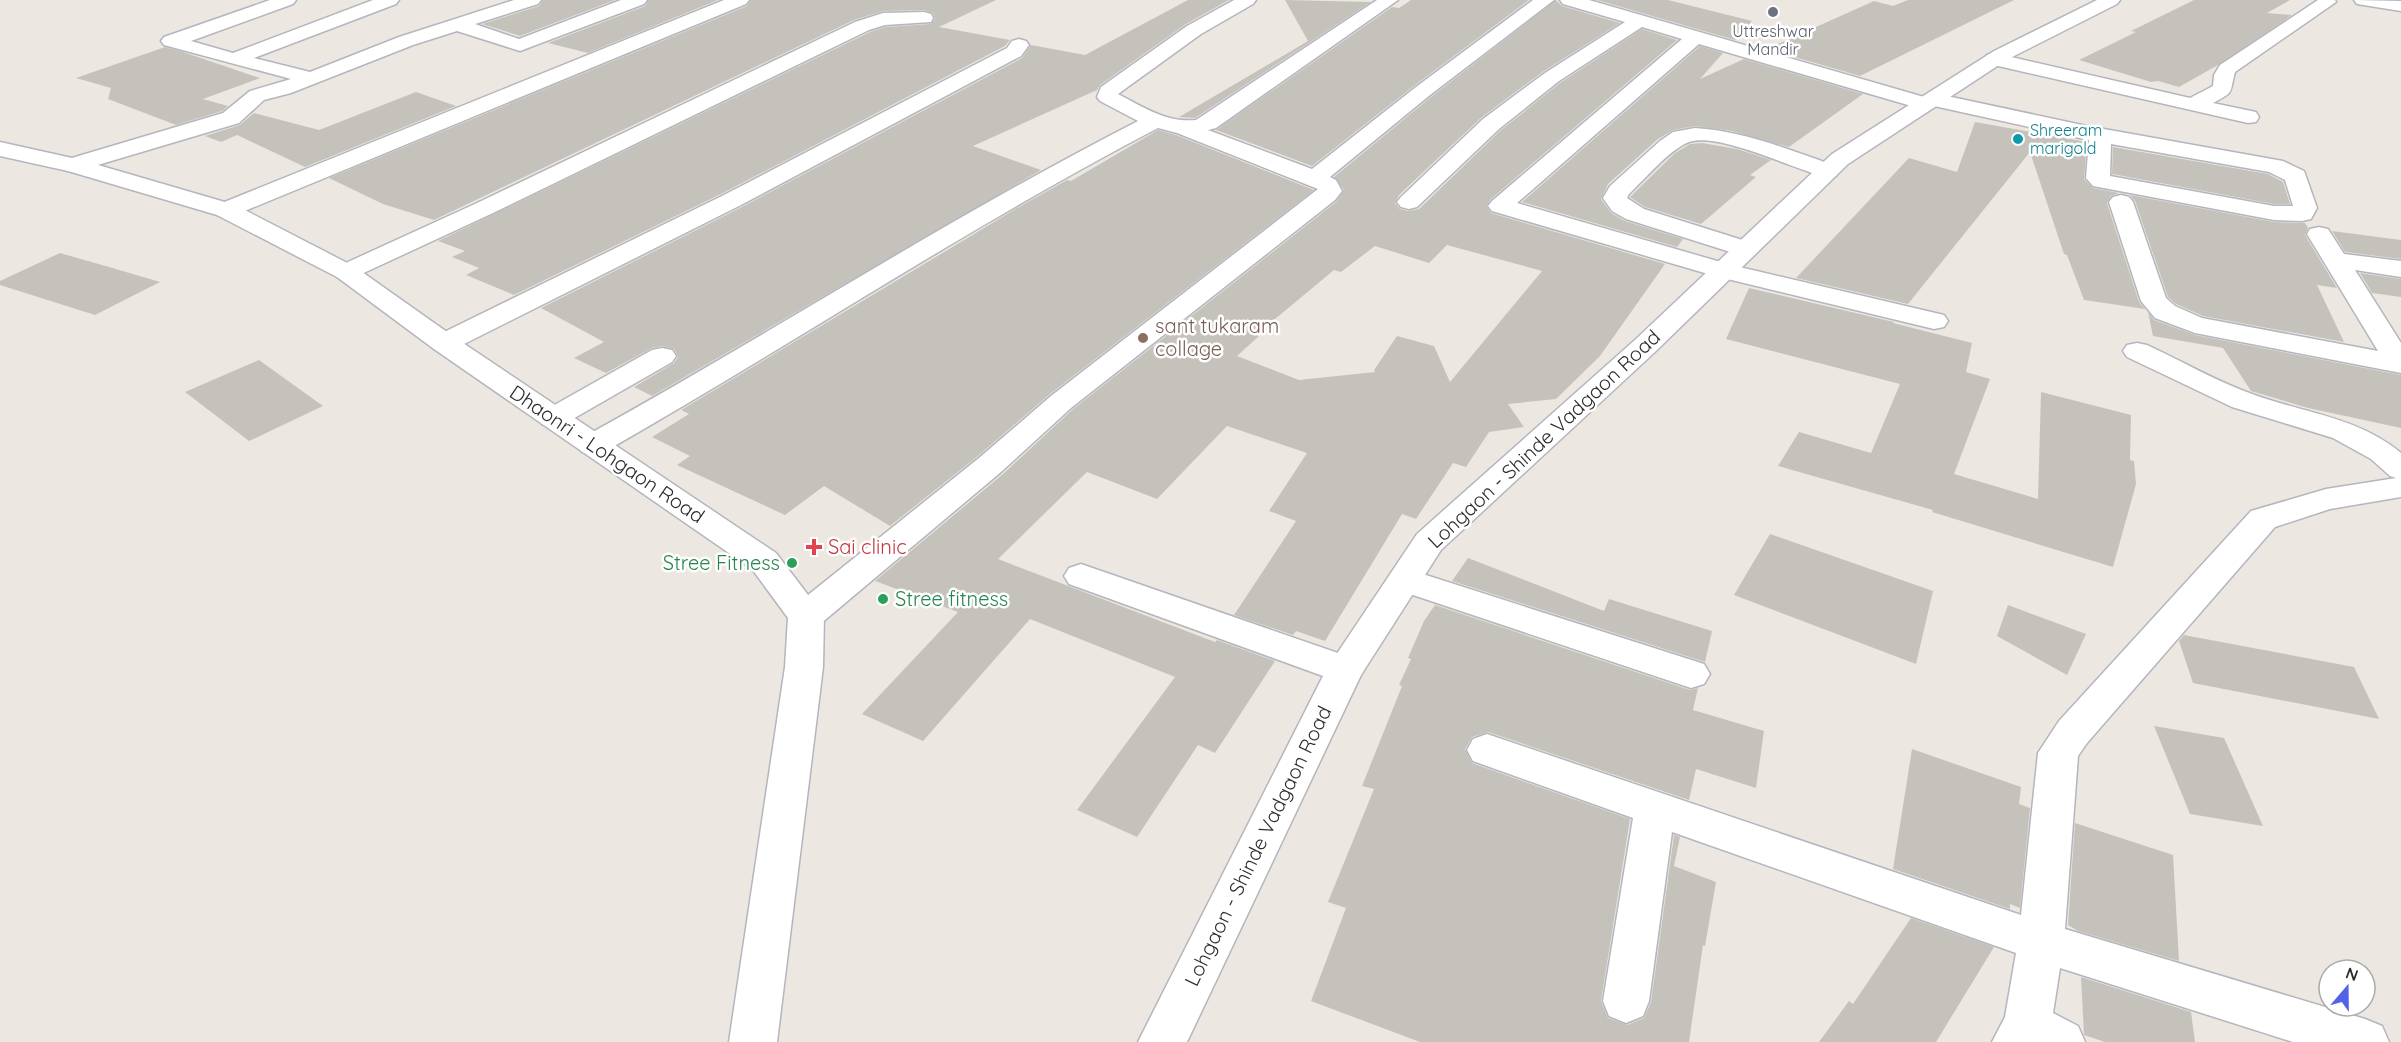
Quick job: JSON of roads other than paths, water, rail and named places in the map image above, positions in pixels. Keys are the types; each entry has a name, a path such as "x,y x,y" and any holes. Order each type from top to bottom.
{"street":[{"path":"287,0 171,41 312,78"},
{"path":"234,59 390,0"},
{"path":"85,168 231,118 274,100 284,89 406,41 532,0"},
{"path":"458,25 520,45 638,0"},
{"path":"226,210 740,0"},
{"path":"753,1042 804,666 806,616 990,465 1061,402 1327,195 1330,190 1328,185 1315,178 1185,129 1155,122 1107,97 1108,91 1194,30 1247,0"},
{"path":"1185,129 1197,128 1208,123 1389,0"},
{"path":"1315,178 1423,91 1545,0"},
{"path":"1569,0 1929,102 2275,166 2292,172 2296,176 2305,208 2302,214 2274,213 2101,181 2098,178 2100,135"},
{"name":"Lohgaon - Shinde Vadgaon Road","path":"1162,1042 1345,670 1430,542 1724,271 1840,159 1994,59 2111,0"},
{"path":"2363,0 2401,6"},
{"path":"2192,105 2223,89 2227,69 2327,2"},
{"path":"345,272 484,208 862,26 883,19 924,18"},
{"path":"1409,202 1491,123 1551,77 1641,20"},
{"path":"1697,36 1500,206 1724,271 1934,321"},
{"path":"444,343 584,276 849,141 1014,52 1020,45"},
{"path":"1994,59 2248,117"},
{"path":"2192,105 2193,151"},
{"path":"593,445 711,378 1070,165 1155,122"},
{"path":"1746,249 1635,214 1620,206 1614,198 1618,191 1680,137 1695,134 1727,138 1828,171"},
{"name":"Dhaonri - Lohgaon Road","path":"0,149 85,168 226,210 345,272 444,343 764,561 806,616"},
{"path":"2121,202 2154,301 2165,312 2195,325 2401,364"},
{"path":"2319,234 2401,364"},
{"path":"2335,260 2401,269"},
{"path":"2138,351 2241,401 2328,423 2365,440 2401,469"},
{"path":"553,418 663,356"},
{"path":"2035,1036 2058,753 2073,732 2263,519 2326,499 2401,487"},
{"path":"1081,576 1345,670"},
{"path":"1404,580 1691,674"},
{"path":"1487,750 2041,942 2365,1042"},
{"path":"1626,1000 1655,808"}],"place":[{"name":"Uttreshwar Mandir","path":"1773,12"},
{"name":"Shreeram marigold","path":"2018,139"},
{"name":"sant tukaram collage","path":"1143,338"},
{"name":"Sai clinic","path":"814,547"},
{"name":"Stree Fitness","path":"792,563"},
{"name":"Stree fitness","path":"883,599"}]}
